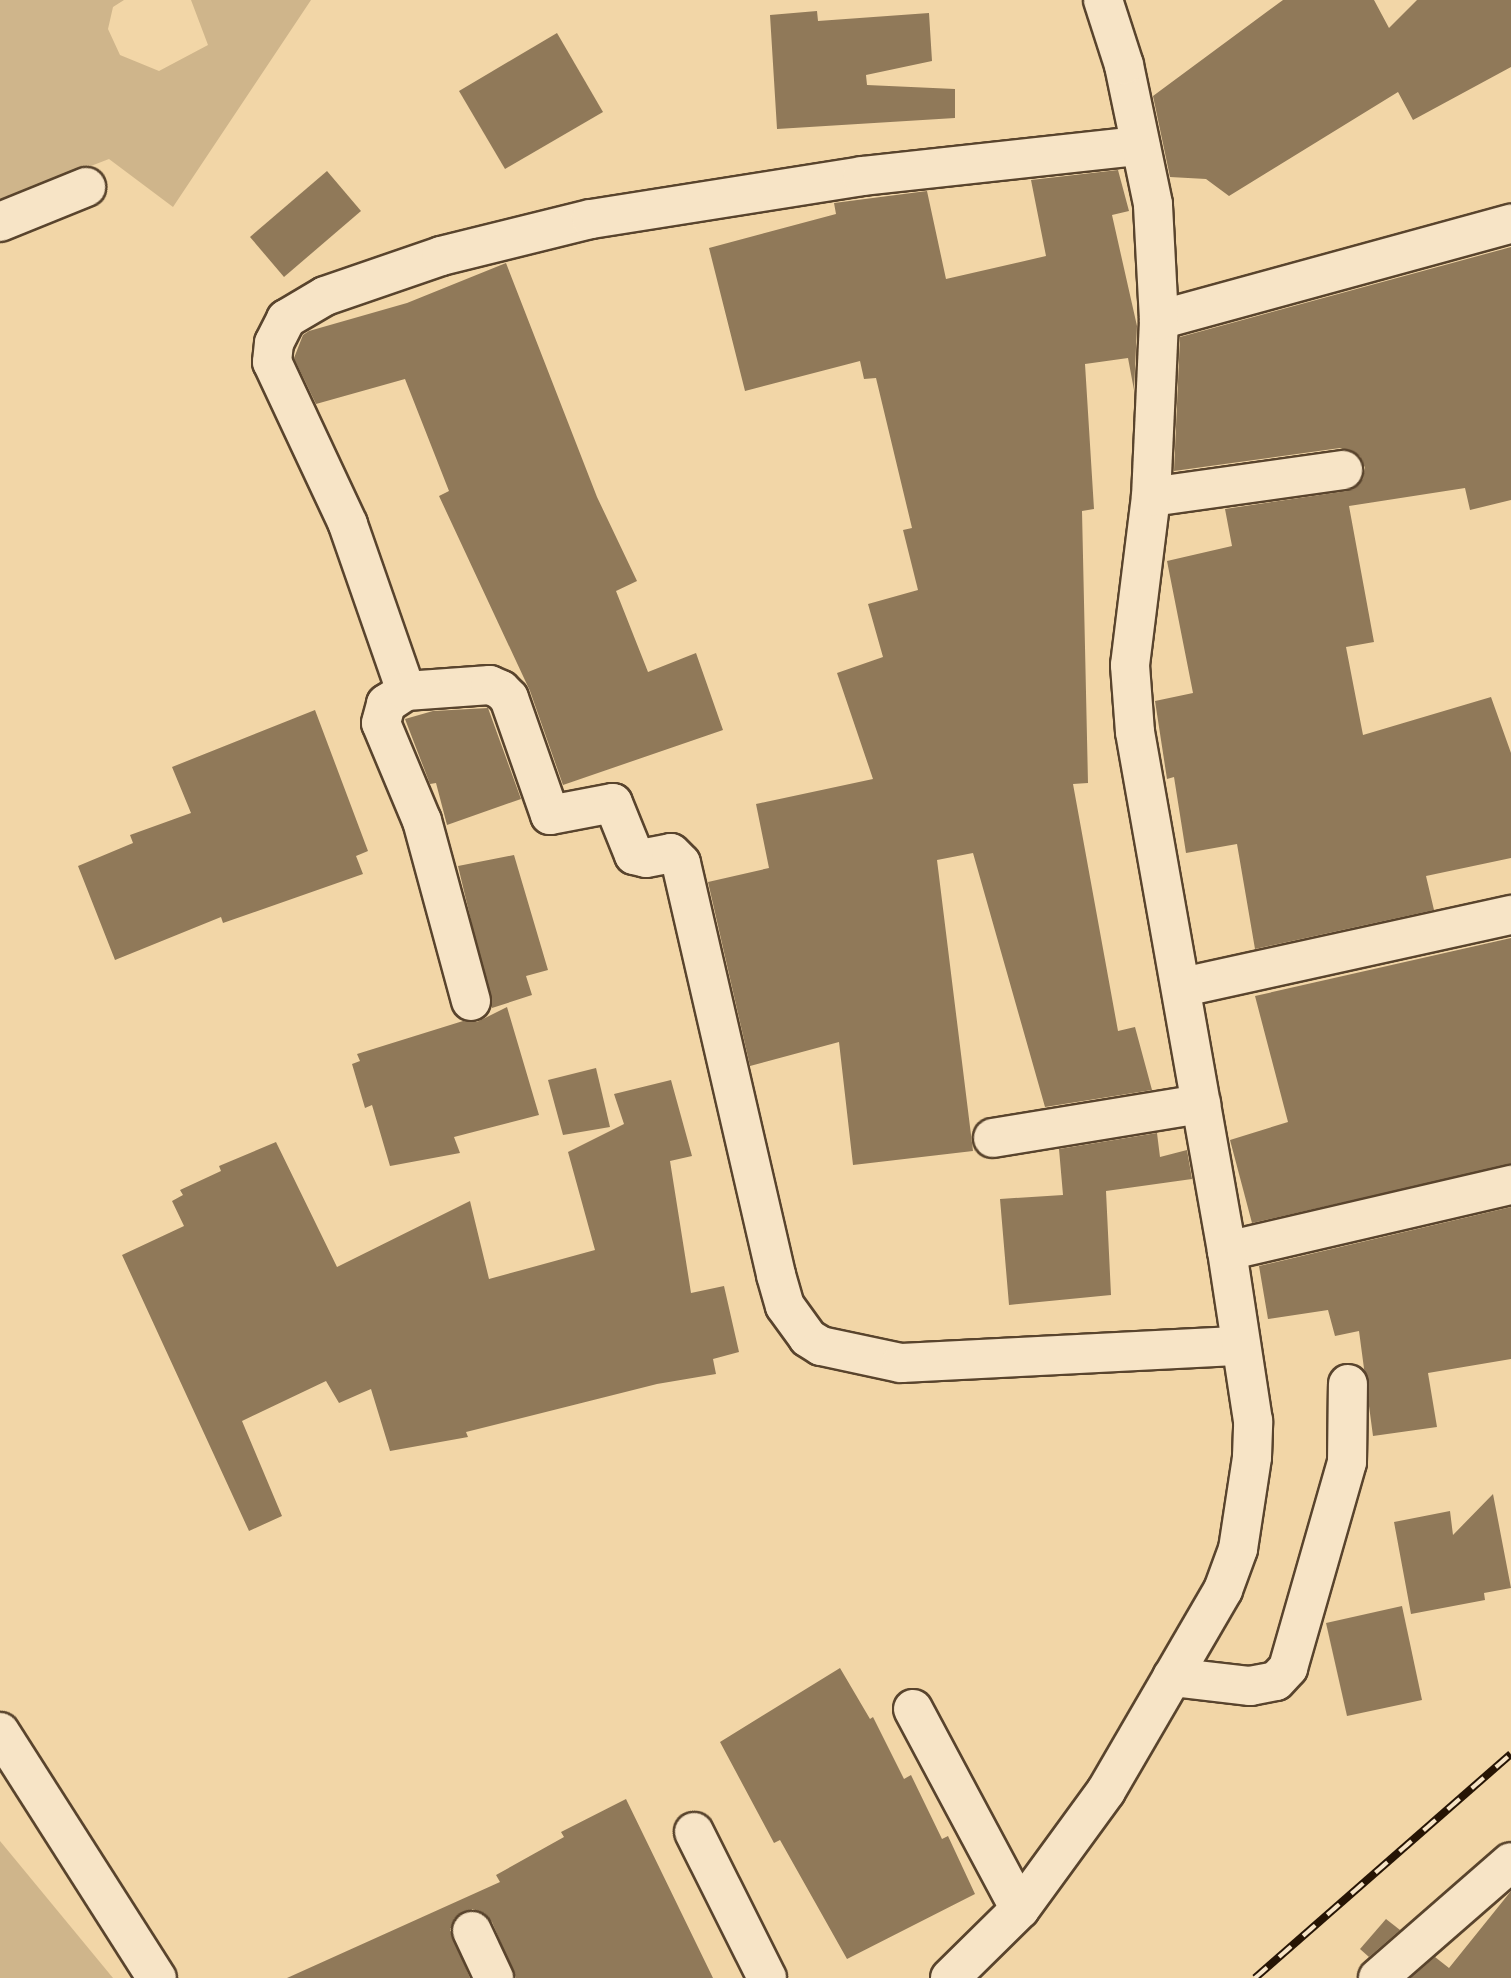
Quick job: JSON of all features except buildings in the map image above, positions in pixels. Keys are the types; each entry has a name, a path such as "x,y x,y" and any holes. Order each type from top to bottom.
{"street":[{"path":"950,1978 1020,1909 1106,1791 1223,1590 1238,1549 1253,1421 1183,987 1135,732 1130,665 1151,497 1159,320 1153,204 1124,65 1103,0"},
{"path":"406,691 348,524 272,362 274,343 286,319 325,296 441,256 591,219 862,176 1140,146"},
{"path":"0,222 86,187"},
{"path":"1159,320 1511,224"},
{"path":"1151,497 1343,470"},
{"path":"471,1001 422,821 381,723 386,704 406,691 490,685 501,690 509,698 551,815 612,803 634,855 671,853 681,863 776,1275 785,1307 808,1338 821,1346 901,1363 1241,1346"},
{"path":"1183,987 1511,915"},
{"path":"993,1138 1201,1104"},
{"path":"1227,1251 1511,1185"},
{"path":"1172,1678 1250,1686 1276,1681 1288,1668 1347,1461 1348,1384"},
{"path":"913,1709 1020,1909"},
{"path":"0,1732 157,1978"},
{"path":"694,1832 767,1978"},
{"path":"1378,1978 1511,1862"},
{"path":"472,1931 494,1978"}],"shaded area":[{"path":"0,0 124,0 113,7 108,29 120,55 159,71 208,45 191,0 311,0 173,207 109,159 0,201"},
{"path":"0,1841 113,1978 0,1978"}],"railway":[{"path":"1255,1978 1511,1754"}]}
